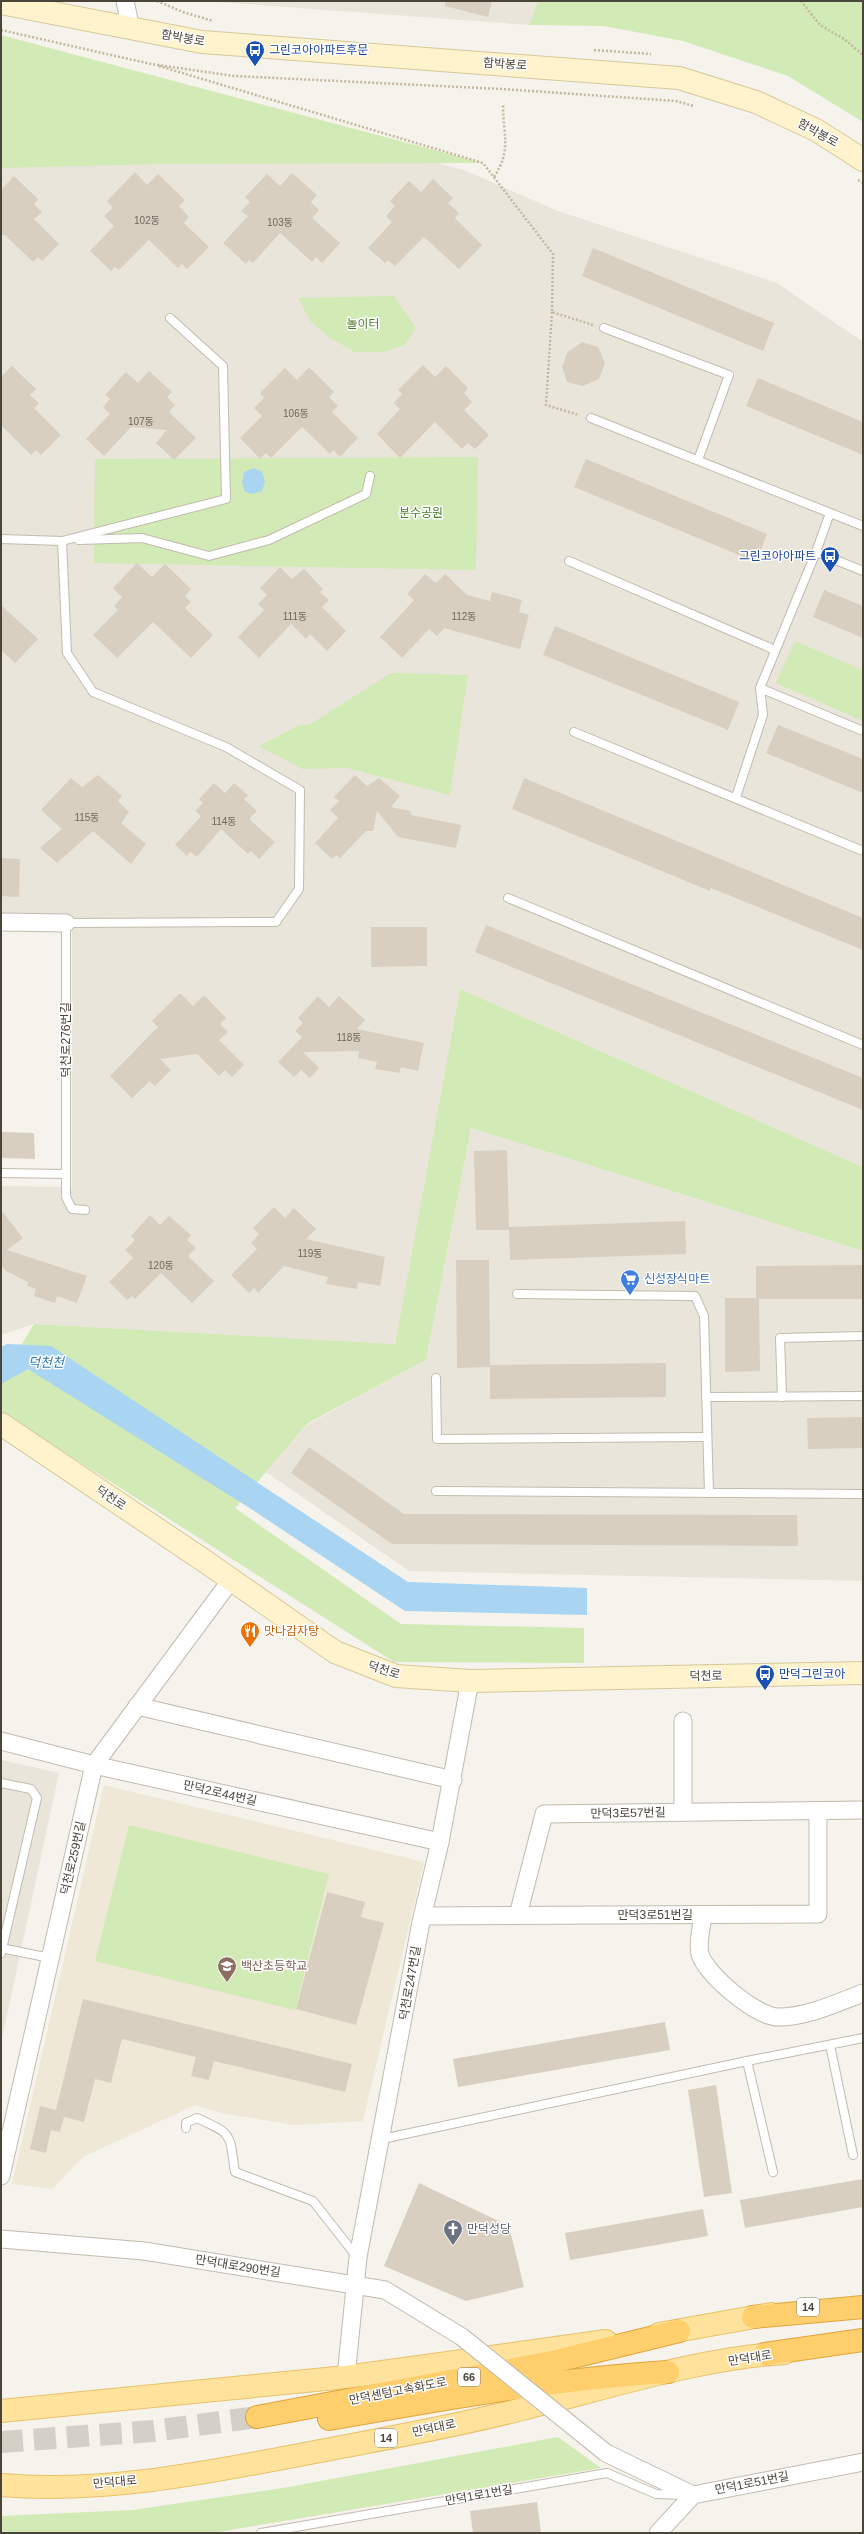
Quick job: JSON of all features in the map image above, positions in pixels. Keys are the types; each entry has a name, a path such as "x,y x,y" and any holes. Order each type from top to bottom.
{"highway":[{"path":"752,2317 863,2307"},
{"name":"만덕센텀고속화도로","path":"668,2372 597,2376 257,2424 552,2362 679,2331"},
{"path":"766,2354 863,2340"}],"main road":[{"name":"함박봉로","path":"20,1 131,29"},
{"name":"함박봉로","path":"1,2 202,42 302,51 543,66 679,78 756,102 816,130 860,170"},
{"name":"덕천로","path":"1,1424 335,1652 396,1676 470,1681 863,1673"},
{"name":"14","path":"1,2411 346,2377 679,2331 863,2297"},
{"name":"만덕대로","path":"1,2485 22,2487 108,2484 204,2473 519,2410 668,2372 766,2354 863,2347"}],"street":[{"path":"125,1 131,29"},
{"path":"1,922 66,922"},
{"name":"덕천로259번길","path":"1,2176 94,1765 231,1580"},
{"name":"덕천로247번길","path":"346,2377 358,2257 382,2139 423,1916 453,1780 470,1681"},
{"path":"137,1706 453,1780"},
{"path":"683,1721 683,1812"},
{"name":"만덕2로44번길","path":"1,1741 94,1765 440,1842"},
{"name":"만덕3로57번길","path":"518,1916 544,1814 863,1810"},
{"path":"702,1914 818,1914 818,1811"},
{"name":"만덕3로51번길","path":"423,1916 702,1914 700,1954 721,1985 745,2002 777,2018 812,2012 863,1993"},
{"name":"만덕대로290번길","path":"1,2239 144,2251 385,2290 462,2337 606,2453 693,2495"},
{"name":"만덕1로51번길","path":"693,2495 863,2462"},
{"path":"658,2533 693,2495"}],"lane":[{"path":"62,541 226,499 223,366 170,318"},
{"path":"604,328 729,375 698,460"},
{"path":"591,418 863,526"},
{"path":"1,539 62,541 142,538 209,556 270,540 340,508 366,494 370,476"},
{"path":"736,797 763,715 760,688 816,552 830,513"},
{"path":"62,541 67,653 93,692 226,747 300,790 299,889 276,922 66,922"},
{"path":"816,552 863,571"},
{"path":"569,561 775,650"},
{"path":"760,688 863,731"},
{"path":"574,732 736,797 863,851"},
{"path":"508,898 863,1045"},
{"name":"덕천로276번길","path":"66,922 66,1197 72,1209 85,1210"},
{"path":"1,1173 66,1174"},
{"path":"517,1294 695,1296 704,1316 708,1493"},
{"path":"782,1397 780,1338 863,1336"},
{"path":"436,1378 437,1439 707,1437"},
{"path":"706,1398 863,1396"},
{"path":"436,1491 863,1494"},
{"path":"1,1783 31,1789 37,1798 1,1950 50,1958"},
{"path":"382,2139 747,2061 863,2038"},
{"path":"830,2045 853,2156"},
{"path":"747,2061 773,2172"},
{"path":"186,2128 186,2123 197,2118 223,2130 230,2137 235,2172 312,2201 358,2257"},
{"name":"만덕1로1번길","path":"261,2533 607,2473 656,2494 693,2495"}],"path":[{"path":"801,1 820,25 844,39 863,55"},
{"path":"1,30 151,64 483,163 553,254 552,312 546,405 591,418"},
{"path":"151,64 234,76 502,89 668,100 698,107"},
{"path":"494,177 503,163 507,143 503,126 502,105"},
{"path":"860,170 863,183"},
{"path":"552,312 604,328"}],"shaded area":[{"path":"204,1 538,1 529,25"},
{"path":"1,54 464,170 558,211 777,283 863,342 863,1167 460,989 395,1344 34,1324 1,1335 1,1186 72,1187 72,915 1,914"},
{"path":"471,1128 863,1251 863,1581 409,1571 266,1472 308,1424 426,1360"},
{"path":"1,1760 59,1773 1,2043"},
{"name":"백산초등학교","path":"104,1785 424,1862 363,2121 294,2125 220,2113 195,2105 83,2157 52,2189 12,2184"}],"green space":[{"path":"538,1 863,1 863,122 788,76 683,41 604,26 529,25"},
{"path":"1,35 483,163 162,164 1,168"},
{"name":"놀이터","path":"394,296 416,328 405,345 382,352 355,352 330,338 311,322 298,298"},
{"name":"분수공원","path":"478,457 476,570 94,563 95,459"},
{"path":"795,641 863,670 863,721 776,683"},
{"path":"391,673 468,675 450,795 347,768 302,769 259,746 300,725 309,725"},
{"path":"460,989 863,1167 863,1251 471,1128 426,1360 308,1423 235,1508 401,1624 584,1628 584,1663 394,1662 1,1412 1,1378 34,1324 395,1344"},
{"path":"129,1825 329,1874 295,2010 95,1961"},
{"path":"558,2437 601,2468 212,2533 1,2533 1,2516 132,2510 283,2488"}],"water":[{"path":"254,468 262,472 265,482 262,491 252,494 245,492 242,483 244,472"},
{"name":"덕천천","path":"7,1344 51,1346 408,1582 587,1588 587,1615 405,1611 248,1507 28,1369 1,1384 1,1347"}],"building":[{"path":"445,1 492,1 488,17 445,6"},
{"path":"135,172 147,185 158,174 185,200 179,206 189,217 184,223 209,247 187,269 182,264 178,268 149,240 119,270 115,267 111,271 90,251 114,226 104,216 113,208 107,201"},
{"path":"292,173 317,195 311,202 319,210 312,218 340,243 322,263 316,257 312,262 280,233 253,263 249,260 246,264 223,243 248,216 241,211 250,202 245,197 267,174 280,186"},
{"path":"14,176 38,199 34,204 42,212 34,219 59,244 42,261 38,257 33,262 5,235 1,235 1,190"},
{"path":"433,179 453,198 448,203 459,213 455,218 482,245 459,269 424,237 395,266 388,260 385,263 368,248 392,222 386,216 395,206 390,201 409,181 421,192"},
{"path":"593,248 774,323 763,351 582,276"},
{"path":"582,342 598,347 605,363 599,379 583,386 567,382 562,367 567,353"},
{"path":"423,365 435,377 446,366 468,388 464,393 472,402 464,410 489,435 475,449 468,443 462,449 435,422 400,458 377,434 400,409 394,403 402,394 398,390"},
{"path":"12,366 36,389 30,395 39,403 34,408 61,435 41,455 36,450 31,455 1,425 1,377"},
{"path":"309,367 334,392 329,397 338,406 332,412 358,438 340,457 333,450 330,454 302,427 271,458 266,453 260,459 240,438 262,416 254,408 264,398 260,393 285,368 297,380"},
{"path":"149,371 172,392 167,397 175,405 169,412 196,438 174,460 156,443 167,430 131,427 104,456 86,439 110,414 103,407 110,399 105,395 126,372 138,383"},
{"path":"758,378 863,422 863,455 746,406"},
{"path":"586,459 767,534 756,562 574,487"},
{"path":"137,563 152,577 165,564 191,589 185,596 191,602 185,608 213,635 191,658 153,622 117,658 93,635 118,610 114,606 122,597 113,588"},
{"path":"280,567 292,579 304,569 323,589 320,592 329,600 322,607 346,631 327,651 310,634 306,639 291,624 259,658 238,637 264,610 258,604 267,595 260,588"},
{"path":"425,574 436,583 445,574 467,595 490,601 492,592 522,600 519,612 529,615 520,649 444,628 437,636 429,629 402,658 380,637 414,600 407,594"},
{"path":"824,590 863,606 863,638 813,617"},
{"path":"1,605 38,639 15,663 1,650"},
{"path":"555,626 739,702 728,730 543,655"},
{"path":"778,725 863,759 863,793 766,753"},
{"path":"98,775 122,796 118,801 129,812 121,823 146,844 131,864 93,831 57,863 40,848 62,829 41,810 71,778 82,787"},
{"path":"355,775 367,786 379,778 400,796 391,807 410,811 411,815 461,825 456,848 398,837 377,811 373,831 366,831 340,858 336,855 332,859 315,843 338,818 330,810 339,801 334,797"},
{"path":"524,778 863,918 863,950 711,888 710,891 512,809"},
{"path":"214,783 225,793 234,783 248,795 244,799 257,811 249,819 275,842 259,859 251,851 248,854 221,829 197,857 190,852 187,856 175,845 201,816 195,811 203,803 199,799"},
{"path":"1,858 20,859 19,897 1,896"},
{"path":"486,925 863,1078 863,1110 475,952"},
{"path":"371,927 427,927 427,966 371,967"},
{"path":"180,993 193,1006 204,995 226,1018 220,1024 228,1032 219,1040 244,1065 232,1077 225,1070 219,1076 197,1054 160,1059 171,1070 155,1086 150,1081 132,1098 110,1076 158,1027 152,1021"},
{"path":"318,996 329,1007 339,996 365,1020 357,1029 424,1043 418,1071 401,1067 399,1073 375,1069 377,1062 358,1058 359,1051 303,1052 319,1068 310,1078 301,1070 294,1077 278,1062 302,1037 295,1031 303,1023 298,1018"},
{"path":"2,1132 34,1133 35,1159 2,1158"},
{"path":"507,1150 509,1227 685,1221 686,1254 510,1260 509,1230 476,1230 474,1151"},
{"path":"274,1207 285,1218 294,1208 316,1229 306,1239 385,1257 380,1286 358,1282 357,1289 326,1284 328,1277 284,1266 258,1293 254,1288 249,1293 231,1275 257,1249 251,1243 259,1234 253,1228"},
{"path":"1,1210 23,1238 7,1250 87,1276 77,1303 57,1296 55,1303 34,1296 36,1289 27,1286 28,1282 6,1271 1,1265"},
{"path":"150,1215 160,1225 169,1216 191,1235 187,1240 196,1248 188,1256 214,1281 192,1303 161,1273 135,1299 132,1296 127,1300 109,1282 133,1258 125,1250 135,1240 131,1236"},
{"path":"456,1260 489,1260 490,1365 666,1363 666,1397 490,1399 490,1367 457,1368"},
{"path":"862,1265 862,1299 759,1299 760,1371 725,1372 725,1298 756,1298 756,1266"},
{"path":"863,1417 863,1448 808,1449 807,1418"},
{"path":"309,1447 404,1514 797,1515 798,1546 392,1544 291,1473"},
{"path":"327,1892 365,1902 361,1917 384,1923 356,2025 296,2009"},
{"path":"83,1999 352,2064 345,2092 214,2061 209,2080 191,2076 196,2057 122,2039 111,2083 95,2079 84,2122 64,2117 60,2132 51,2130 46,2153 30,2149 40,2106 56,2110"},
{"path":"665,2022 670,2050 458,2087 453,2059"},
{"path":"716,2085 732,2193 704,2197 688,2090"},
{"path":"863,2179 863,2207 745,2228 740,2200"},
{"name":"만덕성당","path":"419,2183 509,2226 524,2287 466,2301 384,2266"},
{"path":"703,2209 708,2236 570,2260 565,2233"},
{"path":"537,2502 541,2533 473,2533 470,2511"}],"tunnel":[{"path":"1,2442 153,2431 257,2417"}],"place":[{"name":"그린코아아파트후문","path":"255,67"},
{"name":"그린코아아파트","path":"830,573"},
{"name":"신성장식마트","path":"630,1296"},
{"name":"맛나감자탕","path":"250,1648"},
{"name":"만덕그린코아","path":"765,1691"},
{"name":"백산초등학교","path":"227,1983"},
{"name":"만덕성당","path":"453,2246"}]}
